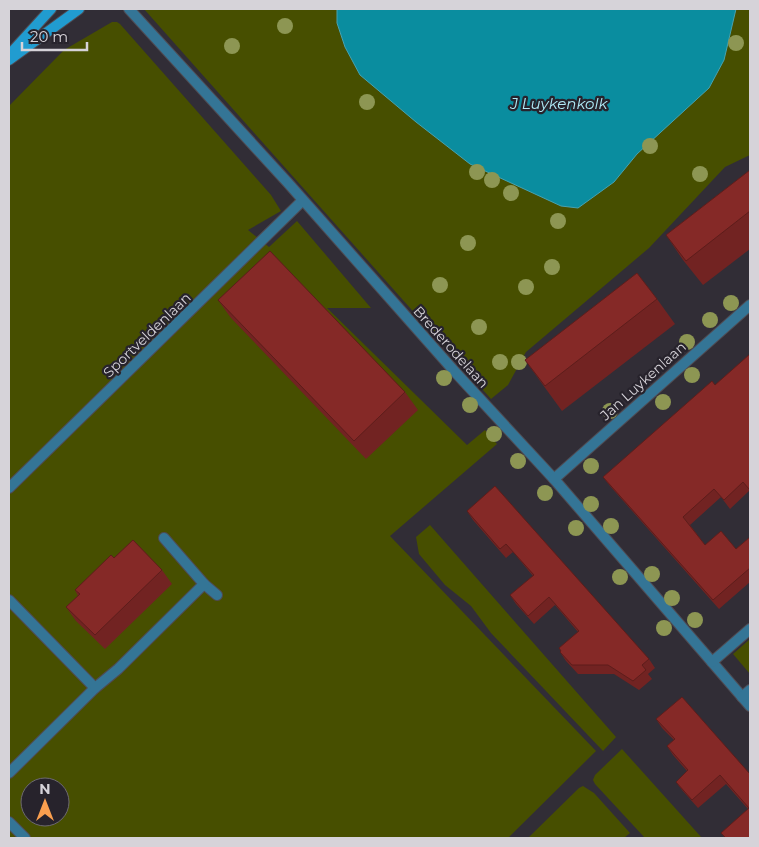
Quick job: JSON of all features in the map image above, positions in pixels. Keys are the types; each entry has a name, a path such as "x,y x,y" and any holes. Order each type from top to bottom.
{"street":[{"path":"9,55 52,9"},
{"path":"9,60 78,9"},
{"name":"Brederodelaan","path":"129,9 456,373 554,479 712,662 746,694 750,706"},
{"name":"Sportveldenlaan","path":"9,488 302,201"},
{"name":"Jan Luykenlaan","path":"554,479 750,305"},
{"path":"164,538 204,584 217,595"},
{"path":"9,773 204,584"},
{"path":"9,600 95,688"},
{"path":"712,662 750,629"},
{"path":"9,822 25,838"}],"green space":[{"path":"144,9 750,9 750,155 725,167 649,248 526,352 508,385 491,399"},
{"path":"112,22 120,24 271,195 281,211 248,230 269,247 297,221 371,308 327,308 467,445 485,430 497,444 390,536 596,751 508,838 9,838 9,106 64,50"},
{"path":"430,525 616,737 603,751 491,633 471,606 445,585 419,554 416,537"},
{"path":"750,639 750,674 733,654"},
{"path":"622,749 702,838 645,838 595,784 593,780 595,775"},
{"path":"583,786 594,793 630,833 624,838 528,838 579,788"}],"water":[{"name":"J Luykenkolk","path":"337,9 736,9 724,60 709,88 637,154 614,182 578,208 561,206 470,164 416,122 360,75 345,47 337,23"}],"building":[{"path":"750,170 750,211 686,261 666,235"},
{"path":"270,251 405,392 354,441 218,300"},
{"path":"637,273 657,299 545,386 525,360"},
{"path":"750,354 750,488 743,482 724,500 714,489 683,517 705,545 721,531 736,549 750,537 750,568 713,600 603,477 712,381 715,385"},
{"path":"495,486 649,659 642,665 646,670 633,681 608,665 572,665 560,652 559,648 579,631 549,597 528,616 510,595 534,575 506,544 500,549 467,511"},
{"path":"133,540 162,570 95,635 66,607 80,594 75,590 111,555 114,558"},
{"path":"682,697 750,774 750,838 726,838 721,833 749,808 720,775 692,800 676,782 688,770 667,746 675,739 656,719"}]}
